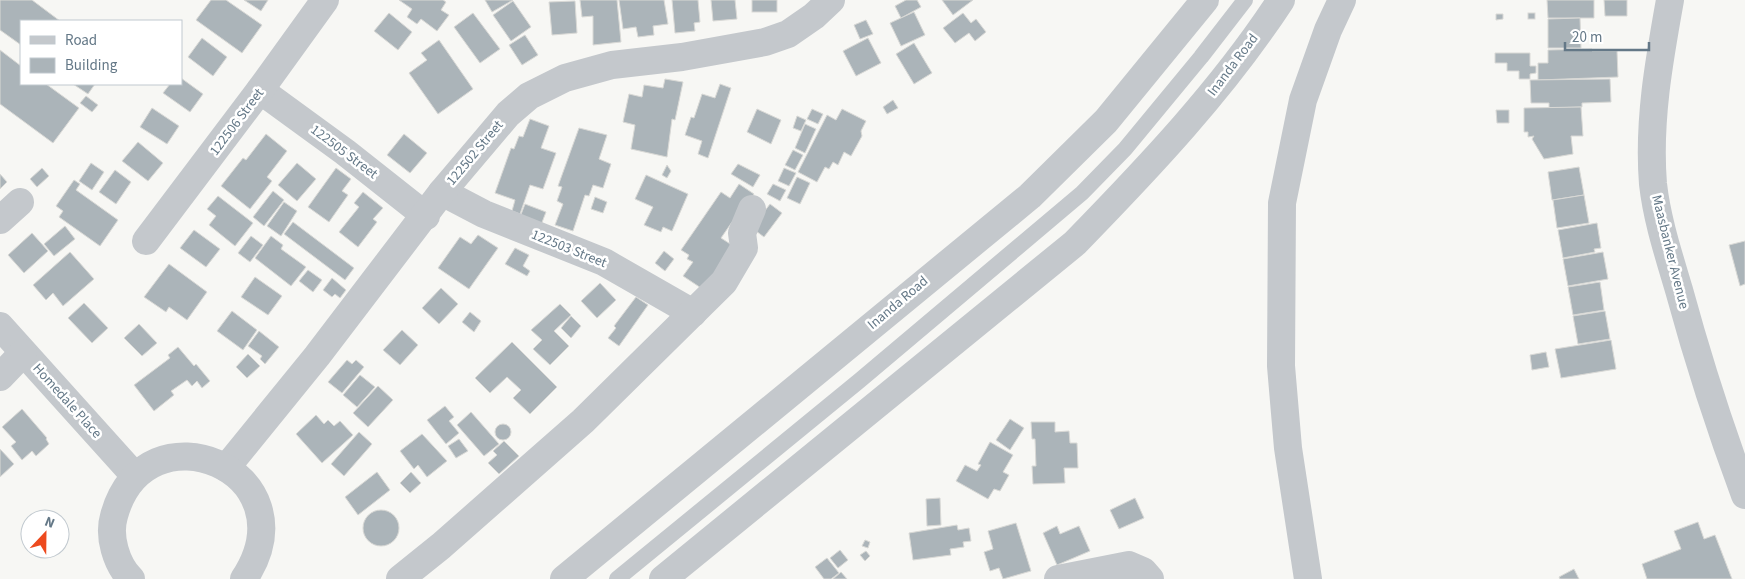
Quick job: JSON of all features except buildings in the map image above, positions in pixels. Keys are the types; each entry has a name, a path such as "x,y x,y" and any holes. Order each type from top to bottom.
{"street":[{"name":"122506 Street","path":"146,241 325,0"},
{"name":"122502 Street","path":"226,468 426,216 442,192 508,114 529,96 545,86 565,78 612,65 682,57 765,42 788,34 814,16 831,0"},
{"name":"Inanda Road","path":"564,579 1030,196 1106,121 1205,0"},
{"name":"Inanda Road","path":"663,579 1075,243 1135,182 1204,104 1281,0"},
{"path":"1308,579 1288,448 1281,366 1282,203 1303,100 1328,30 1342,0"},
{"name":"Maasbanker Avenue","path":"1670,0 1655,78 1652,133 1654,184 1664,240 1690,330 1721,432 1745,495"},
{"name":"122505 Street","path":"260,90 345,152 426,216"},
{"name":"122503 Street","path":"442,192 484,214 604,262 693,313"},
{"path":"0,220 20,202"},
{"path":"400,579 441,546 583,421 724,282 744,248 742,233 752,209"},
{"name":"Homedale Place","path":"0,326 135,476"},
{"path":"0,377 23,353"},
{"path":"123,577 114,550 112,523 118,497 135,476 158,460 186,455 214,460 238,476 252,494 260,515 261,538 256,559 244,579"},
{"path":"1058,579 1129,565 1143,571 1150,579"}],"lane":[{"path":"616,579 859,381 1082,193 1125,149 1202,57 1245,0"}]}
